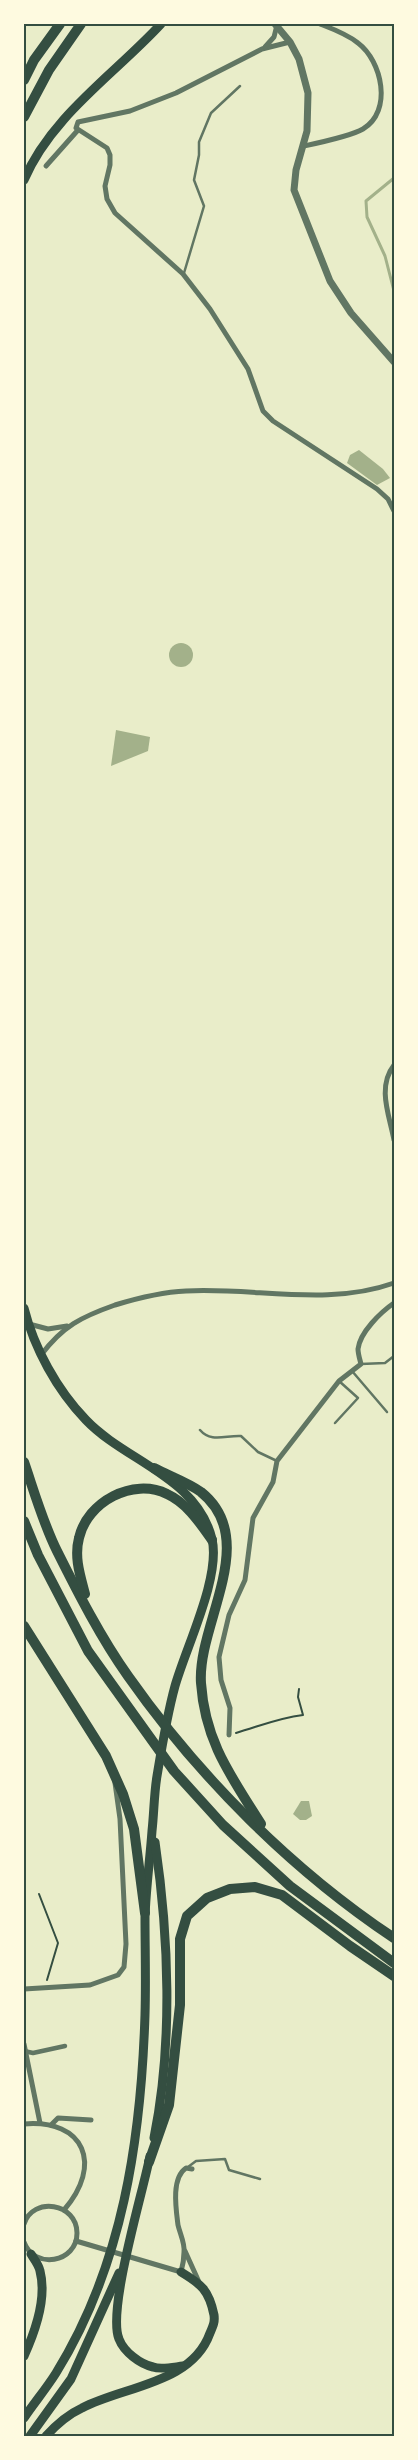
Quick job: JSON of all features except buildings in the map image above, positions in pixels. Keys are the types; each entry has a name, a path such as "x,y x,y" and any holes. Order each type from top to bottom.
{"highway":[{"path":"24,80 34,60 60,24"},
{"path":"24,116 49,70 81,24"},
{"path":"24,1462 56,1549 127,1676 187,1753 270,1837 315,1880 351,1909 394,1938"},
{"path":"154,1468 200,1492 214,1508 225,1531 226,1569 202,1658 201,1681 203,1703 207,1724 218,1754 270,1837"},
{"path":"91,1614 78,1570 76,1554 79,1537 85,1522 106,1499 135,1489 166,1493 182,1503 194,1515 212,1540"},
{"path":"24,1521 38,1555 88,1651 174,1771 223,1825 312,1904 394,1963"},
{"path":"24,1626 112,1768 130,1812 146,1913"},
{"path":"149,2162 169,2105 180,2005 180,1939 187,1916 207,1898 230,1889 255,1887 282,1894 309,1916 394,1976"}],"main road":[{"path":"24,180 52,134 72,111 161,24"},
{"path":"24,1308 28,1324 41,1355 86,1420 120,1447 154,1468 183,1491 202,1512 212,1540 213,1560 208,1588 175,1687 155,1786 146,1913 143,2062 137,2131 116,2236 84,2320 56,2373 24,2418"},
{"path":"153,1827 160,1880 166,1967 161,2102 125,2262 116,2315 118,2338 131,2356 154,2368 183,2366"},
{"path":"24,2356 31,2340 40,2306 42,2284 40,2270 31,2254"},
{"path":"30,2436 71,2380 125,2262"},
{"path":"46,2436 54,2427 82,2408 129,2389 162,2380 198,2355 208,2340 215,2321 211,2299 199,2282 181,2272"}],"street":[{"path":"276,24 290,42 305,76 308,93 309,116 304,146 296,170 294,190 330,281 351,313 394,362"},
{"path":"262,49 274,37 276,24"},
{"path":"304,146 362,129 372,120 380,102 381,81 373,64 359,44 320,24"},
{"path":"290,42 262,49 176,93 115,116 93,117 76,124 78,130 107,148 110,155 110,165 105,186 107,199 115,213 183,274 228,335 248,370 263,411 273,421 376,489 388,499 394,511"},
{"path":"46,166 78,130"},
{"path":"394,1064 386,1075 384,1088 394,1140"},
{"path":"41,1355 55,1336 67,1326 92,1313 138,1298 186,1291 343,1294 371,1292 394,1284"},
{"path":"229,1735 230,1708 221,1680 219,1657 229,1615 245,1580 254,1518 273,1482 277,1460 339,1381 361,1364 358,1350 362,1336 387,1308 394,1303"},
{"path":"28,1324 48,1329 67,1326"},
{"path":"24,1989 90,1985 118,1974 124,1967 126,1944 120,1819 112,1768"},
{"path":"24,2044 40,2123"},
{"path":"24,2051 33,2053 65,2046"},
{"path":"51,2125 58,2118 91,2120"},
{"path":"24,2124 40,2123 51,2125 71,2135 80,2146 86,2162 82,2187 64,2210"},
{"path":"189,2168 178,2179 176,2202 178,2225 184,2250 199,2282"},
{"path":"24,2224 31,2212 39,2207 56,2206 64,2210 75,2223 76,2240 66,2255 57,2259 39,2258 31,2254 24,2242"},
{"path":"76,2240 181,2272 184,2250"}],"lane":[{"path":"183,274 204,206 194,180 199,155 199,142 211,112 240,86"},
{"path":"361,1364 385,1363 394,1356"},
{"path":"352,1371 387,1412"},
{"path":"335,1423 358,1398 339,1381"},
{"path":"200,1430 205,1436 212,1438 241,1436 258,1452 277,1460"},
{"path":"189,2168 196,2161 225,2159 229,2170 260,2178"}],"path":[{"path":"229,1735 267,1724 276,1718 303,1715 298,1697 299,1689"},
{"path":"39,1894 58,1943 44,1988"}],"shaded area":[{"path":"359,450 383,469 390,478 377,485 347,463 350,455"},
{"path":"181,643 186,644 192,650 192,660 186,666 181,667 176,666 170,660 169,655 170,650 176,644"},
{"path":"116,730 150,737 148,751 111,766"},
{"path":"301,1801 309,1801 312,1816 306,1820 300,1820 293,1814"}],"waterway":[{"path":"394,178 366,201 367,217 385,256 394,291"}]}
